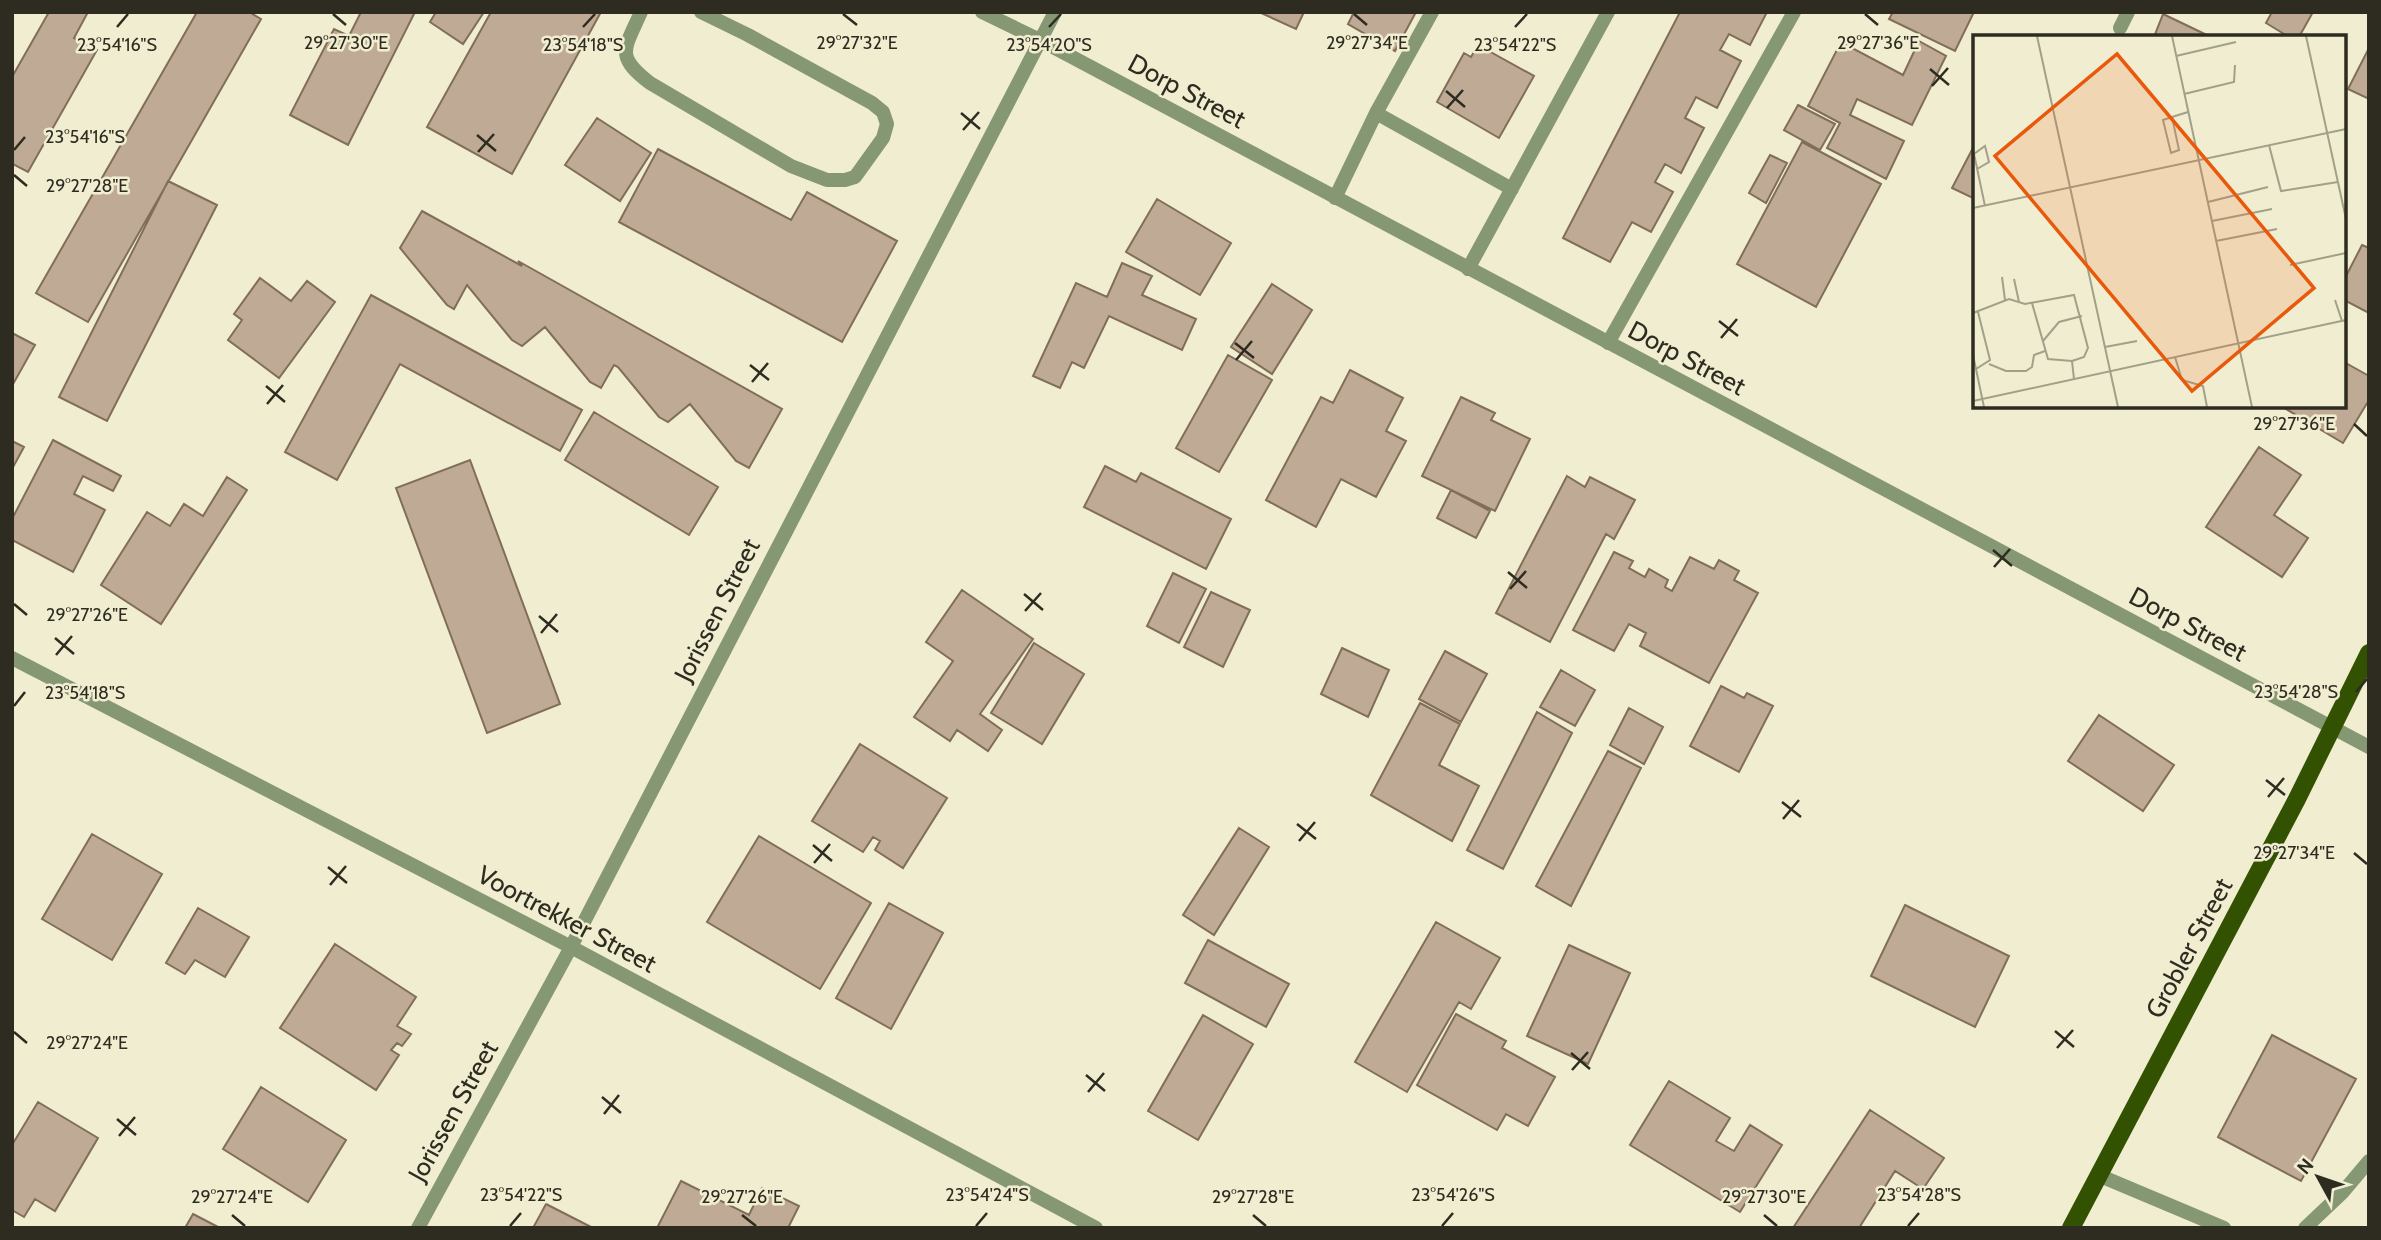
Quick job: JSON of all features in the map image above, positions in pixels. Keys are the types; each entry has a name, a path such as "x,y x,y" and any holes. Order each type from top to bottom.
{"main road":[{"name":"Grobler Street","path":"2071,1228 2297,799 2369,653"}],"street":[{"path":"641,12 625,58 630,68 662,90 791,166 827,180 855,177 883,138 887,124 883,113 872,103 748,34 701,12"},
{"name":"Dorp Street","path":"982,12 1040,40 2369,747"},
{"name":"Jorissen Street","path":"418,1228 570,947 1055,12"},
{"path":"1335,198 1376,113 1432,12"},
{"path":"1468,269 1608,12"},
{"path":"1608,344 1794,12"},
{"path":"2120,28 2128,12"},
{"path":"1376,113 1512,189"},
{"name":"Voortrekker Street","path":"12,658 570,947 1096,1228"},
{"path":"2305,1228 2342,1193 2369,1161"},
{"path":"2098,1175 2224,1228"}],"building":[{"path":"49,12 88,12 74,38 97,50 28,172 13,164 12,166 12,77"},
{"path":"197,12 249,12 261,19 88,322 36,293"},
{"path":"361,12 415,12 348,145 290,115 334,29 349,36"},
{"path":"436,12 484,12 463,44 430,22"},
{"path":"491,12 601,12 512,174 427,127"},
{"path":"1259,12 1304,12 1296,29"},
{"path":"1354,12 1416,12 1395,51 1348,24"},
{"path":"1680,12 1767,12 1750,45 1729,34 1720,50 1741,61 1717,108 1696,97 1685,118 1704,128 1681,173 1665,164 1655,182 1673,192 1651,232 1632,222 1610,262 1563,238"},
{"path":"1893,12 1974,12 1955,51 1889,19"},
{"path":"2272,12 2313,12 2300,35 2286,35 2266,23"},
{"path":"2163,14 2207,35 2155,35"},
{"path":"1919,41 1946,56 1912,125 1857,99 1850,115 1904,141 1886,179 1827,148 1840,123 1808,106 1841,42 1903,75"},
{"path":"1478,45 1534,76 1499,138 1437,102 1464,53 1471,57"},
{"path":"2369,48 2369,99 2348,89"},
{"path":"1798,105 1835,124 1820,150 1784,130"},
{"path":"597,118 651,153 620,201 565,165"},
{"path":"1802,142 1881,184 1816,307 1737,264"},
{"path":"1973,148 1973,198 1952,188"},
{"path":"658,149 791,220 807,192 897,241 842,342 619,222"},
{"path":"1770,155 1787,163 1766,203 1749,193"},
{"path":"168,181 217,205 107,421 59,397"},
{"path":"1157,199 1231,243 1200,295 1126,252"},
{"path":"422,211 522,266 518,261 782,409 749,468 736,461 690,404 668,422 659,417 614,365 601,388 590,382 545,327 522,346 512,340 467,285 454,309 447,305 400,248"},
{"path":"2362,245 2369,248 2369,313 2346,301 2346,276"},
{"path":"1122,263 1152,276 1142,295 1196,319 1182,350 1109,316 1084,368 1072,362 1060,388 1033,376 1076,283 1107,297"},
{"path":"260,278 291,301 307,281 335,302 279,378 228,340 242,320 234,314"},
{"path":"1272,284 1312,310 1272,374 1231,347"},
{"path":"371,295 582,410 560,451 400,364 337,480 285,452"},
{"path":"12,333 35,345 12,386"},
{"path":"1228,355 1272,380 1219,472 1176,448"},
{"path":"2346,363 2369,376 2369,400 2343,443 2284,408 2346,408"},
{"path":"1350,370 1403,398 1386,431 1406,441 1376,497 1341,479 1316,527 1266,500 1321,397 1333,403"},
{"path":"1461,397 1495,413 1491,420 1530,439 1495,511 1422,476"},
{"path":"594,412 718,487 689,535 565,460"},
{"path":"53,440 121,476 113,491 83,476 74,494 105,510 73,572 12,540 12,519"},
{"path":"12,441 24,447 12,469"},
{"path":"2259,447 2301,475 2274,515 2308,538 2282,577 2206,527"},
{"path":"470,460 560,704 487,733 396,488"},
{"path":"1105,466 1136,482 1141,473 1231,519 1206,569 1084,507"},
{"path":"1567,476 1585,487 1590,477 1635,500 1614,539 1606,534 1550,642 1496,613"},
{"path":"227,477 247,490 161,624 101,585 147,512 170,526 184,504 203,516"},
{"path":"1451,490 1490,511 1476,538 1437,518"},
{"path":"1614,552 1633,561 1629,568 1645,577 1649,569 1668,580 1665,587 1672,591 1690,557 1714,569 1719,560 1739,571 1734,580 1758,593 1709,683 1640,646 1646,633 1629,624 1614,651 1573,630"},
{"path":"1173,573 1206,589 1179,643 1147,626"},
{"path":"962,590 1033,639 980,714 1002,730 988,751 957,730 950,741 914,717 953,661 926,642"},
{"path":"1211,592 1250,610 1223,667 1184,647"},
{"path":"1034,643 1084,674 1042,744 991,713"},
{"path":"1342,648 1389,670 1368,717 1321,694"},
{"path":"1445,651 1487,674 1461,722 1419,699"},
{"path":"1561,670 1595,690 1575,726 1540,707"},
{"path":"1721,686 1744,698 1747,693 1773,706 1739,772 1690,746"},
{"path":"1420,703 1460,724 1439,765 1479,786 1452,841 1371,795"},
{"path":"1629,708 1663,727 1644,764 1610,745"},
{"path":"1537,712 1572,733 1503,869 1467,850"},
{"path":"2099,715 2174,765 2143,811 2068,761"},
{"path":"860,744 947,798 903,868 875,850 880,841 873,837 863,852 812,821"},
{"path":"1608,751 1641,768 1571,906 1536,886"},
{"path":"1239,828 1269,847 1214,935 1183,915"},
{"path":"92,834 162,874 112,960 42,919"},
{"path":"759,836 871,903 820,989 707,922"},
{"path":"889,903 943,933 891,1029 836,998"},
{"path":"1905,905 2009,956 1975,1027 1871,976"},
{"path":"198,908 249,937 225,977 195,960 185,974 166,963"},
{"path":"1436,922 1500,958 1471,1009 1459,1002 1407,1092 1355,1062"},
{"path":"1208,940 1289,984 1266,1027 1185,983"},
{"path":"335,944 416,997 397,1026 411,1034 402,1046 397,1043 391,1050 399,1055 376,1090 280,1028"},
{"path":"1569,945 1630,973 1588,1064 1527,1036"},
{"path":"1456,1014 1506,1041 1502,1048 1555,1077 1528,1126 1506,1114 1497,1130 1417,1085"},
{"path":"1203,1015 1253,1044 1198,1140 1148,1111"},
{"path":"2272,1035 2356,1079 2301,1181 2218,1137"},
{"path":"1669,1081 1730,1118 1716,1141 1734,1151 1750,1125 1782,1145 1740,1212 1630,1145"},
{"path":"261,1087 346,1140 308,1202 223,1149"},
{"path":"38,1102 98,1138 55,1211 35,1199 24,1217 12,1210 12,1145"},
{"path":"1870,1110 1944,1158 1923,1189 1895,1171 1859,1228 1793,1228"},
{"path":"681,1181 749,1215 762,1188 799,1206 788,1228 657,1228"},
{"path":"546,1204 593,1228 533,1228"},
{"path":"193,1214 220,1228 185,1228"}]}
